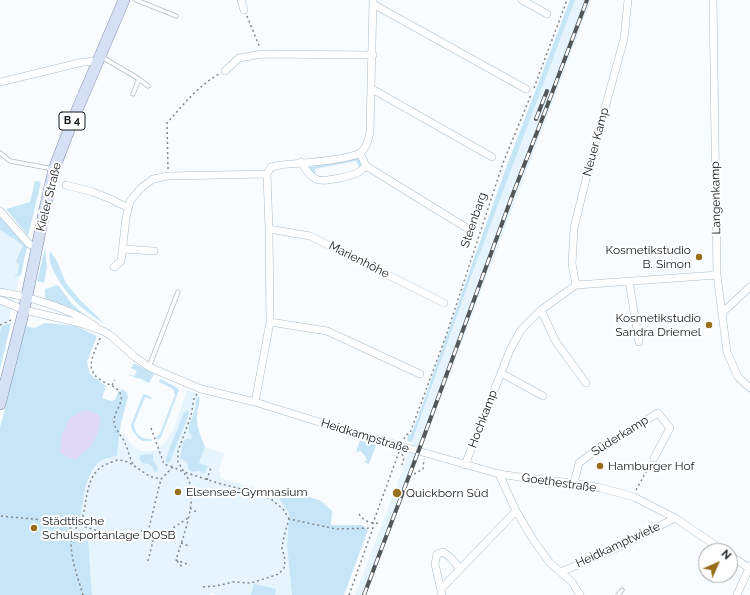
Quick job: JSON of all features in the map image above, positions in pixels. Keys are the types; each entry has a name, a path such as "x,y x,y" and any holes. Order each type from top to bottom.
{"main road":[{"name":"Kieler Straße","path":"0,404 24,310 54,170 72,122 124,0"}],"street":[{"path":"240,0 244,10"},
{"path":"522,0 547,14"},
{"name":"Neuer Kamp","path":"576,285 572,264 574,228 592,155 624,39 628,13 628,0"},
{"name":"Langenkamp","path":"713,0 717,275 727,352 738,377 750,388"},
{"path":"255,402 270,322 270,229 267,174 271,167 280,164 343,158 360,153 367,143 370,131 372,89 373,2 526,89"},
{"path":"224,71 239,58 262,54 373,55"},
{"path":"0,82 100,58"},
{"path":"372,89 492,157"},
{"path":"360,153 366,166 470,230"},
{"path":"301,162 309,174 316,180 327,180 355,173 366,166"},
{"path":"114,267 121,261 128,206 130,201 141,188 153,179 168,176 267,174"},
{"path":"66,185 93,192 128,206"},
{"path":"0,211 29,244 37,247"},
{"name":"Marienhöhe","path":"270,229 310,236 444,303"},
{"path":"123,249 154,251"},
{"path":"576,285 717,275"},
{"path":"629,281 639,342"},
{"name":"Hochkamp","path":"465,465 510,350 521,330 541,310 576,285"},
{"path":"723,312 750,287"},
{"name":"Heidkampstraße","path":"0,292 27,296 84,318 110,335 134,357 149,367 186,384 255,402 338,428 499,474"},
{"name":"Heidkampstraße","path":"0,300 24,310 80,323 103,331"},
{"path":"541,310 556,342 586,383"},
{"path":"270,322 327,331 420,374"},
{"name":"Hochkamp","path":"501,373 543,396"},
{"name":"Süderkamp","path":"574,482 579,464 595,451 658,413 670,428 654,458"},
{"path":"499,474 516,511 550,563 572,582 580,595"},
{"name":"Goethestraße","path":"499,474 532,479 574,482 634,497 675,518 712,543"},
{"path":"442,592 460,569 516,511"},
{"name":"Heidkamptwiete","path":"562,572 621,546 675,518"},
{"path":"442,592 435,564 437,554 443,552 460,569"},
{"path":"738,561 750,568 738,595"}],"lane":[{"path":"136,0 176,16"},
{"path":"100,58 139,79 148,86"},
{"path":"133,94 139,79"},
{"path":"0,153 10,161 54,170"},
{"path":"149,367 178,292"},
{"path":"618,595 622,590"}],"path":[{"name":"Steenbarg","path":"401,446 406,435 410,433 413,427 426,393 503,163 567,0"},
{"path":"244,10 262,54"},
{"path":"168,176 167,123 186,101 208,80 224,71"},
{"path":"0,325 11,320"},
{"path":"103,331 92,360 91,369 95,376 115,387 120,393 121,399 114,421 133,464"},
{"path":"112,386 114,380"},
{"path":"176,560 188,518 192,496 189,481 178,462 178,451 191,416 194,398 201,389"},
{"path":"151,428 164,464 207,480 271,498 283,509 289,519 336,529 373,528"},
{"path":"349,595 373,528 373,523 400,450 404,458 402,465"},
{"path":"414,474 423,469 423,458"},
{"path":"634,497 654,458"},
{"path":"64,538 66,532 79,527 83,520 86,496 94,474 103,466 118,460 133,464 152,477 161,479"},
{"path":"153,541 148,532 161,479 173,467"},
{"path":"207,480 210,467"},
{"path":"190,508 198,512"},
{"path":"359,514 363,519 373,523 378,523"},
{"path":"1,516 53,521 73,529"},
{"path":"148,561 153,541 188,518"},
{"path":"203,587 233,582 251,583 280,574 284,568 285,560 282,548 289,519"},
{"path":"80,525 116,537"},
{"path":"73,529 71,540 72,553 83,595"},
{"path":"141,531 148,532"},
{"path":"181,543 189,546"},
{"path":"176,560 190,565"},
{"path":"176,560 182,566"}],"shaded area":[{"path":"570,0 575,0 471,277 412,442 407,441 408,435 411,434 419,414 507,165"},
{"path":"575,0 591,0 368,591 366,595 355,595 404,466 471,277"},
{"path":"358,158 362,164 359,167 356,161 315,169 316,175 310,170 310,167 313,166"},
{"path":"35,181 41,182 28,236 6,209 30,202"},
{"path":"0,216 27,246 0,355"},
{"path":"0,216 27,246 21,275 14,277 18,273 19,264 16,262 23,245 0,230"},
{"path":"45,248 47,267 44,283 37,281"},
{"path":"50,251 57,261 66,283 81,301 105,324 80,306 64,288 54,273 49,258"},
{"path":"58,285 72,304 84,314 45,299 45,289"},
{"path":"11,323 0,370 0,333 2,326"},
{"path":"45,323 76,326 97,336 87,362 90,374 106,386 102,398 111,401 115,400 118,392 123,389 127,393 128,397 121,423 117,456 101,461 94,467 85,489 80,519 69,520 67,536 88,538 92,595 0,595 0,428 26,326 34,328"},
{"path":"134,363 154,374 149,383 127,374 134,376 137,371 131,368"},
{"path":"160,379 179,390 161,437 157,440 156,437 160,434 175,395 173,389 159,382"},
{"name":"Elsensee-Gymnasium","path":"187,390 196,393 199,396 196,400 195,410 188,429 192,438 183,442 180,454 187,462 188,469 192,472 199,471 205,473 208,466 199,463 205,447 224,453 219,470 221,478 276,494 289,513 287,546 292,595 217,595 211,593 210,595 92,595 88,538 67,536 69,520 85,491 91,473 100,461 117,456 121,433 124,434 134,448 143,451 156,451 163,445 173,431","holes":["185,411 189,412 170,462 165,462"]},
{"path":"145,394 152,398 145,397 134,424 134,428 139,436 151,439 152,441 143,441 139,439 132,430 131,425 143,395"},
{"path":"199,396 200,401 197,413 197,424 205,447 199,463 208,466 205,473 199,471 192,472 188,469 187,462 180,458 183,442 192,438 188,429 195,410 196,400"},
{"path":"84,410 96,413 101,418 96,438 75,460 60,453 62,434 70,418"},
{"path":"188,410 189,414 170,462 167,463 165,460 184,412"},
{"path":"360,440 376,445 369,464 364,462 367,459 361,451 356,452"},
{"path":"153,454 153,460 158,469 156,472 150,464 142,463 139,458 141,455"},
{"path":"296,492 321,501 332,511 331,525 362,525 368,530 344,595 292,595 287,546 289,513 276,494"},
{"path":"254,584 276,589 275,595 251,595"}],"railway":[{"path":"364,595 511,199 587,0"},
{"path":"536,119 547,91"}],"place":[{"name":"Kosmetikstudio B. Simon","path":"699,257"},
{"name":"Kosmetikstudio Sandra Driemel","path":"709,325"},
{"name":"Hamburger Hof","path":"600,466"},
{"name":"Elsensee-Gymnasium","path":"178,492"},
{"name":"Quickborn Süd","path":"397,493"},
{"name":"Städttische Schulsportanlage DOSB","path":"34,528"}]}
